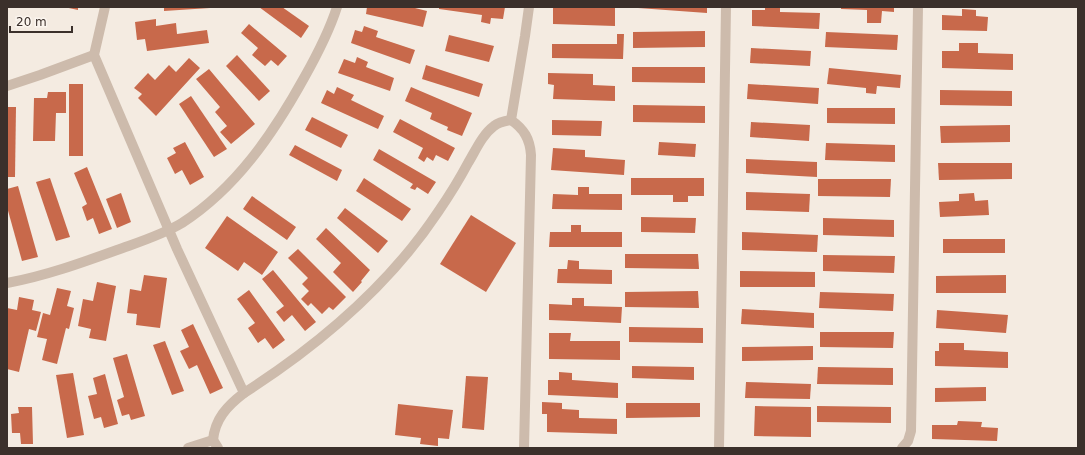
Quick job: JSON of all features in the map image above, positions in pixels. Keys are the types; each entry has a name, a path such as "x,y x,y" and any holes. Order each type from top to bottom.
{"street":[{"path":"105,7 94,55 169,229 176,249 244,393"},
{"path":"7,283 67,268 142,241 181,223 193,215 236,176 268,138 282,117 321,46 337,7"},
{"path":"511,120 526,36 529,7"},
{"path":"719,448 726,7"},
{"path":"902,448 908,441 910,431 918,7"},
{"path":"7,86 94,55"},
{"path":"188,448 216,444 214,430 226,409 244,393 279,370 322,338 364,302 419,240 482,140 495,126 511,120 518,124 524,131 530,147 531,155 524,448"}],"building":[{"path":"64,7 78,7 78,10"},
{"path":"164,7 210,7 210,8 164,11"},
{"path":"259,7 282,7 309,26 301,38"},
{"path":"367,7 411,7 427,11 423,27 366,14"},
{"path":"439,7 505,7 503,19 491,18 490,24 481,22 482,15 439,9"},
{"path":"553,7 615,7 615,26 553,24"},
{"path":"707,7 707,13 638,8"},
{"path":"765,7 780,7 780,12 820,13 819,29 752,26 752,10 765,10"},
{"path":"841,7 894,7 894,12 882,11 881,23 867,23 867,10 841,9"},
{"path":"962,9 976,10 976,16 988,17 987,31 942,30 942,15 962,16"},
{"path":"156,19 156,26 176,23 177,34 207,30 209,43 147,51 145,39 137,40 135,22"},
{"path":"249,24 287,56 278,66 271,60 265,66 252,55 258,48 241,33"},
{"path":"364,26 378,31 376,37 415,50 410,64 351,43 355,30 362,32"},
{"path":"705,31 705,47 633,48 633,32"},
{"path":"826,32 898,35 897,50 825,47"},
{"path":"617,34 624,34 623,59 552,58 552,44 617,44"},
{"path":"449,35 494,46 489,62 445,51"},
{"path":"959,43 978,43 978,53 1013,54 1013,70 942,68 942,51 959,51"},
{"path":"751,48 811,51 810,66 750,63"},
{"path":"237,55 270,91 259,101 226,66"},
{"path":"357,57 368,62 366,67 394,78 390,91 338,73 344,59 355,63"},
{"path":"189,58 200,68 156,116 138,98 142,94 134,88 148,73 155,80 169,65 176,72"},
{"path":"426,65 483,84 479,97 422,79"},
{"path":"632,67 705,67 705,83 632,82"},
{"path":"829,68 901,75 900,88 877,86 876,94 866,93 866,88 827,84"},
{"path":"209,69 255,124 231,144 220,132 227,126 215,112 220,107 196,79"},
{"path":"548,73 593,74 593,85 615,86 615,101 553,99 554,85 548,84"},
{"path":"69,84 83,84 83,156 69,156"},
{"path":"748,84 819,88 818,104 747,99"},
{"path":"337,87 354,95 351,100 384,116 378,129 321,103 327,90 334,94"},
{"path":"411,87 472,113 462,136 447,130 448,127 430,119 432,113 405,101"},
{"path":"940,90 1012,91 1012,106 940,105"},
{"path":"48,92 66,92 66,113 56,113 55,141 33,141 34,98 47,98"},
{"path":"191,96 227,149 214,157 179,104"},
{"path":"633,105 705,106 705,123 633,122"},
{"path":"7,107 16,107 15,177 7,177"},
{"path":"827,108 895,108 895,124 827,123"},
{"path":"312,117 348,135 341,148 305,130"},
{"path":"400,119 455,148 448,161 436,155 433,161 427,157 424,162 418,158 423,148 393,132"},
{"path":"552,120 602,121 601,136 552,135"},
{"path":"751,122 810,125 809,141 750,137"},
{"path":"1010,125 1010,142 941,143 940,126"},
{"path":"185,142 204,177 190,185 182,170 175,174 167,158 176,153 173,148"},
{"path":"659,142 696,144 695,157 658,155"},
{"path":"826,143 895,145 895,162 825,160"},
{"path":"295,145 342,170 337,181 289,155"},
{"path":"553,148 585,150 585,157 625,160 624,175 551,170"},
{"path":"379,149 436,182 428,194 417,187 415,190 410,188 413,184 373,160"},
{"path":"746,159 817,162 817,177 746,173"},
{"path":"938,163 1012,163 1012,179 939,180"},
{"path":"87,167 112,229 99,234 93,218 87,221 82,207 87,204 74,173"},
{"path":"50,178 70,237 56,241 36,182"},
{"path":"364,178 411,209 402,221 356,191"},
{"path":"631,178 704,178 704,196 688,196 688,202 673,202 673,195 631,195"},
{"path":"818,179 891,179 890,197 818,196"},
{"path":"18,186 38,257 22,261 7,207 7,189"},
{"path":"578,187 589,187 589,194 622,194 622,210 552,209 553,194 578,195"},
{"path":"746,192 810,194 809,212 746,210"},
{"path":"121,193 131,222 117,228 106,199"},
{"path":"974,193 975,201 988,200 989,215 940,217 939,202 959,201 959,194"},
{"path":"252,196 296,227 287,240 243,209"},
{"path":"345,208 388,241 378,253 337,218"},
{"path":"471,215 516,243 486,292 440,264"},
{"path":"227,216 278,252 262,275 244,262 238,271 205,248"},
{"path":"641,217 696,218 695,233 641,232"},
{"path":"823,218 894,220 894,237 823,235"},
{"path":"571,225 581,225 581,232 622,232 622,247 549,247 550,232 571,232"},
{"path":"326,228 370,270 353,292 333,272 341,263 316,239"},
{"path":"742,232 818,235 817,252 742,250"},
{"path":"943,239 1005,239 1005,253 943,253"},
{"path":"298,249 346,297 333,310 329,307 322,314 311,303 308,306 301,299 309,291 302,284 308,278 288,258"},
{"path":"625,254 698,254 699,269 625,268"},
{"path":"823,255 895,256 894,273 823,271"},
{"path":"568,260 579,261 579,269 612,270 612,284 557,283 558,269 567,269"},
{"path":"273,270 316,322 305,331 292,315 284,322 276,312 284,306 262,279"},
{"path":"740,271 815,272 815,287 740,287"},
{"path":"144,275 167,278 160,328 136,325 137,314 127,313 130,289 141,291"},
{"path":"1006,275 1006,293 936,293 936,276"},
{"path":"97,282 116,286 106,341 89,338 91,329 78,326 83,299 93,301"},
{"path":"57,288 71,291 67,306 74,308 69,329 66,328 57,364 42,360 47,339 37,337 43,313 50,315"},
{"path":"249,290 285,340 273,349 265,338 258,343 248,328 255,323 237,299"},
{"path":"698,291 699,308 625,307 625,292"},
{"path":"820,292 894,294 893,311 819,308"},
{"path":"19,297 34,300 32,310 41,312 36,331 29,329 19,372 7,369 7,308 17,310"},
{"path":"572,298 584,298 584,306 622,307 621,323 549,320 549,304 572,305"},
{"path":"742,309 814,313 814,328 741,324"},
{"path":"937,310 1008,315 1006,333 936,328"},
{"path":"193,324 223,388 210,394 197,365 189,369 180,351 189,347 181,330"},
{"path":"629,327 703,328 703,343 629,342"},
{"path":"820,332 894,332 893,348 820,347"},
{"path":"549,333 571,333 570,341 620,341 620,360 549,359"},
{"path":"165,341 184,391 172,395 153,345"},
{"path":"939,343 964,343 964,350 1008,352 1008,368 935,366 935,351 939,351"},
{"path":"813,346 813,360 742,361 742,347"},
{"path":"127,354 145,416 131,420 129,414 122,416 117,400 124,397 113,358"},
{"path":"632,366 694,367 694,380 632,378"},
{"path":"818,367 893,368 893,385 817,384"},
{"path":"559,372 572,373 572,380 618,383 618,398 548,395 548,380 559,380"},
{"path":"73,373 84,435 67,438 56,375"},
{"path":"105,374 118,424 104,428 101,417 94,419 88,396 97,394 93,378"},
{"path":"466,376 488,377 484,430 462,428"},
{"path":"746,382 811,384 810,399 745,398"},
{"path":"986,387 986,401 935,402 935,388"},
{"path":"542,402 562,403 562,409 579,410 579,418 617,419 617,434 547,432 547,414 542,414"},
{"path":"626,403 700,403 700,417 626,418"},
{"path":"398,404 453,410 449,439 438,438 438,446 420,444 421,438 395,435"},
{"path":"755,406 811,407 811,437 754,436"},
{"path":"817,406 891,407 891,423 817,422"},
{"path":"18,407 32,407 33,444 21,444 20,433 12,433 11,414 19,413"},
{"path":"958,421 982,422 981,427 998,428 997,441 932,439 932,425 957,425"}]}
